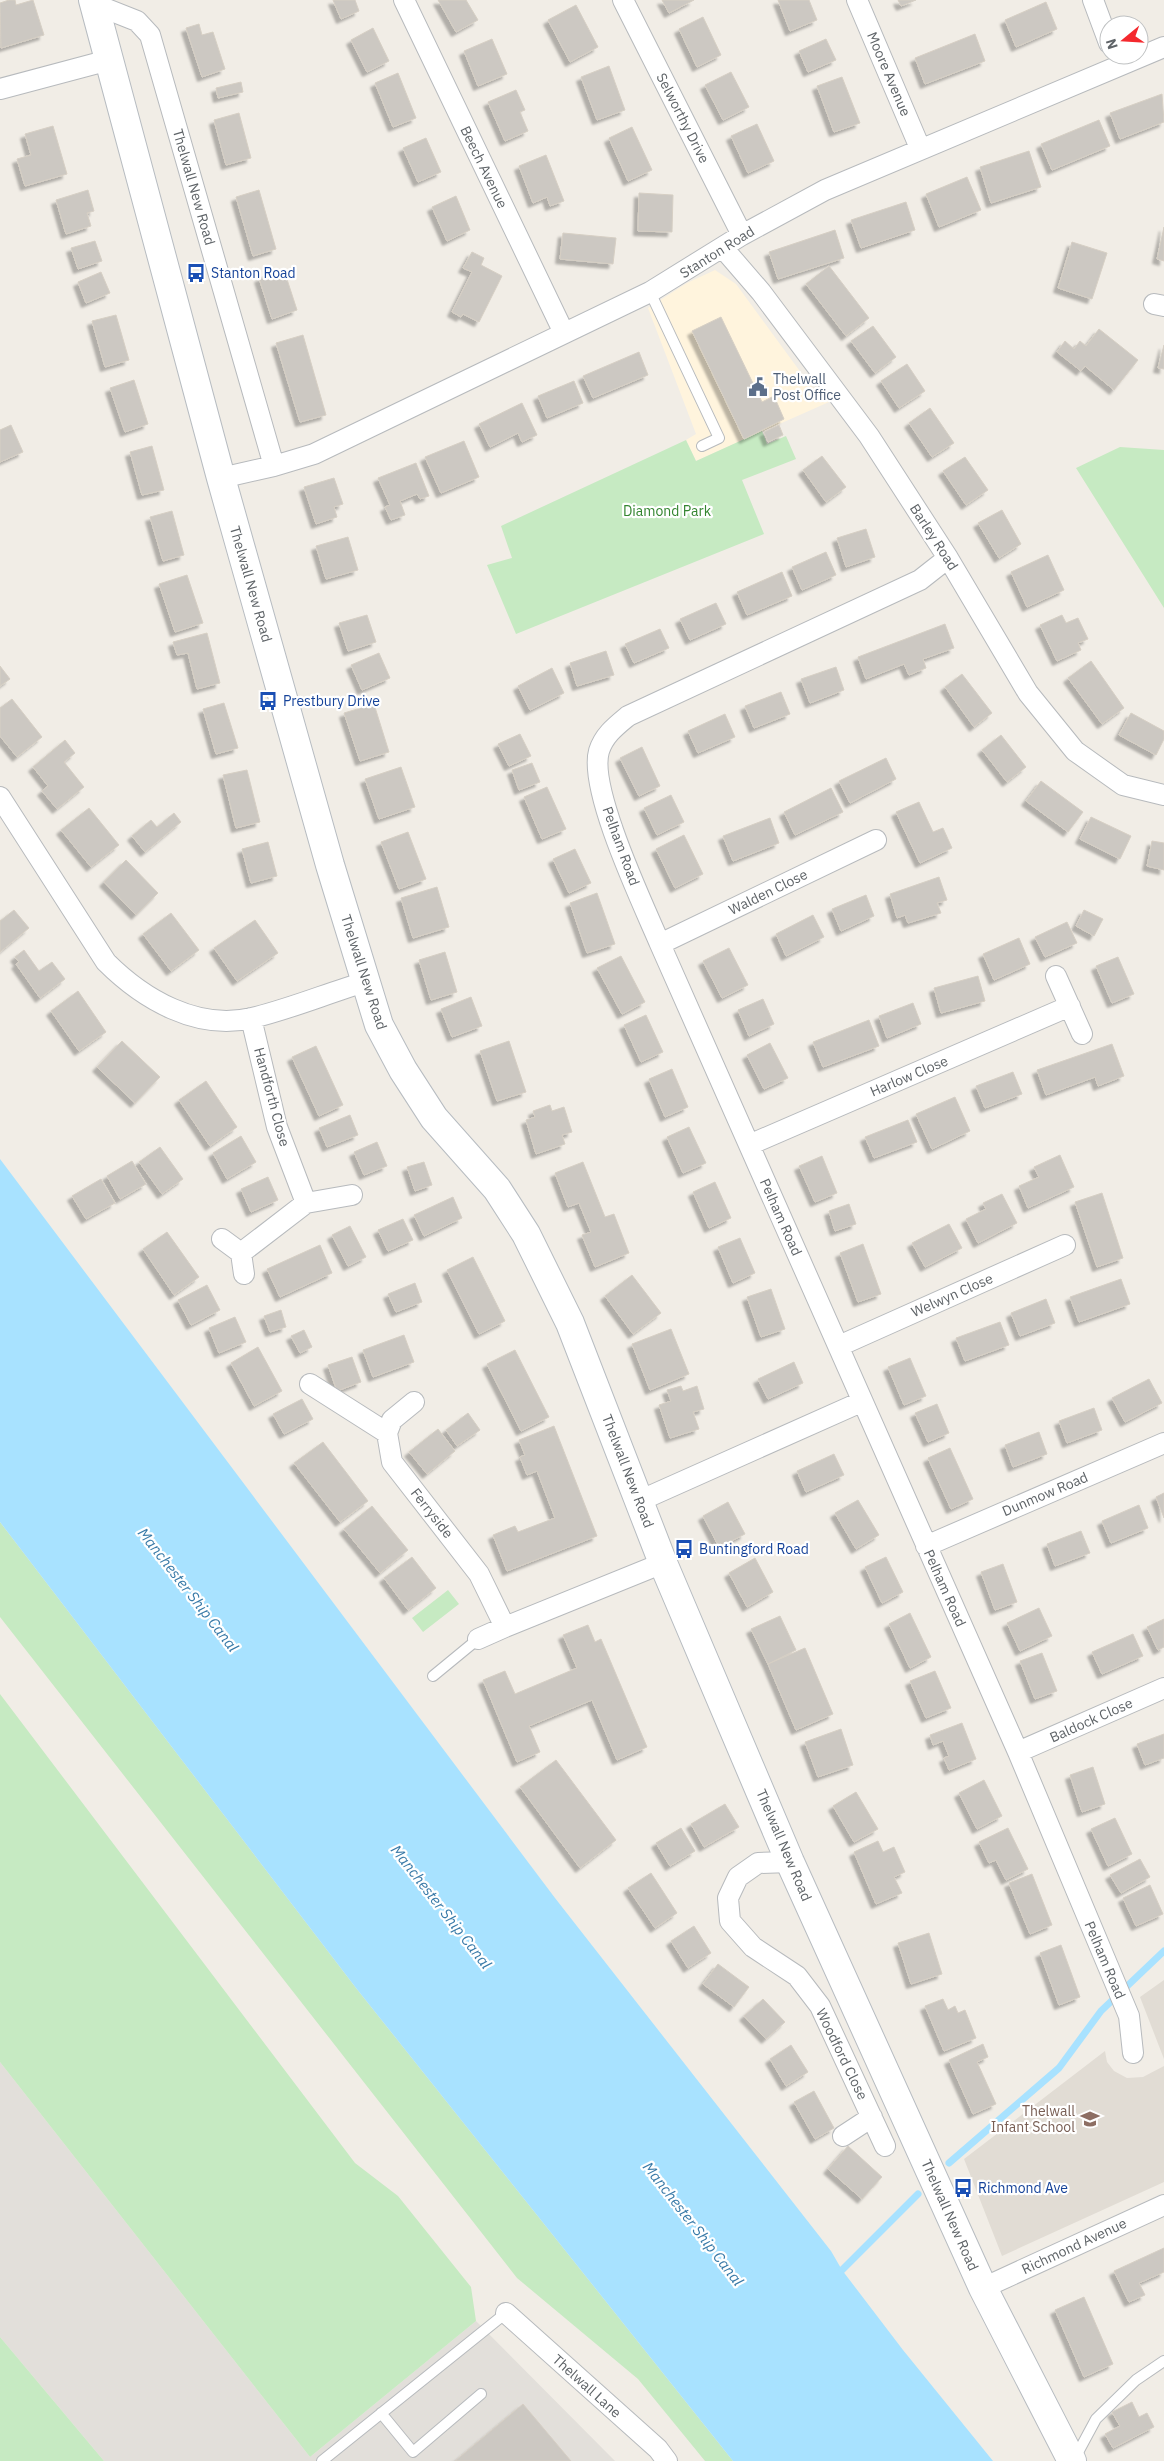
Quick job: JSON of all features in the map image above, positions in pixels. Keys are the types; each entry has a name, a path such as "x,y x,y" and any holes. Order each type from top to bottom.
{"main road":[{"name":"Thelwall New Road","path":"93,2 221,478 330,865 379,1025 402,1070 434,1118 497,1188 526,1234 570,1323 663,1563 790,1862 984,2288 1072,2461"}],"street":[{"name":"Beech Avenue","path":"404,0 564,333"},
{"name":"Selworthy Drive","path":"623,0 742,235"},
{"name":"Moore Avenue","path":"857,0 920,148"},
{"path":"1093,0 1099,16"},
{"name":"Thelwall New Road","path":"93,2 137,21 150,35 274,466"},
{"name":"Stanton Road","path":"1149,51 1164,47"},
{"path":"0,89 109,60"},
{"name":"Stanton Road","path":"274,466 314,454 650,292 742,235 825,190 1107,65"},
{"name":"Barley Road","path":"723,248 761,292 869,436 948,558 1028,693 1075,751 1123,785 1164,795"},
{"path":"221,478 274,466"},
{"name":"Pelham Road","path":"948,558 920,580 628,716 610,730 599,751 597,773 603,799 627,868 839,1346 861,1402 1018,1752 1126,2010 1133,2053"},
{"path":"0,797 106,962 124,980 152,999 178,1011 203,1018 230,1020 251,1018 365,982"},
{"name":"Walden Close","path":"660,944 876,840"},
{"path":"1056,976 1082,1034"},
{"name":"Harlow Close","path":"749,1146 1070,1006"},
{"name":"Handforth Close","path":"251,1018 277,1127 306,1203"},
{"path":"242,1254 306,1203 352,1195"},
{"path":"222,1239 242,1254 244,1274"},
{"name":"Welwyn Close","path":"839,1346 1065,1245"},
{"path":"310,1384 387,1433 392,1420 414,1402"},
{"path":"639,1502 861,1402"},
{"name":"Ferryside","path":"387,1433 392,1462 480,1574 505,1627"},
{"name":"Dunmow Road","path":"926,1546 1164,1443"},
{"path":"478,1640 505,1627 663,1563"},
{"name":"Baldock Close","path":"1018,1752 1164,1688"},
{"name":"Woodford Close","path":"790,1862 758,1863 738,1877 728,1898 730,1921 753,1947 797,1976 820,2006 885,2146"},
{"name":"Woodford Close","path":"843,2136 872,2117"},
{"name":"Richmond Avenue","path":"984,2288 1164,2205"},
{"name":"Thelwall Lane","path":"506,2313 658,2449 667,2461"}],"lane":[{"path":"650,292 719,438 702,446"},
{"path":"433,1676 478,1640"},
{"path":"322,2461 506,2313"},
{"path":"1072,2461 1096,2419 1136,2380 1164,2361"},
{"path":"381,2413 413,2452 481,2394"}],"shaded area":[{"path":"715,270 736,284 810,385 829,402 696,461 686,440 696,434 648,308 687,283"},
{"path":"1164,1980 1164,2059 1140,1997"},
{"name":"Thelwall Infant School","path":"1105,2051 1107,2062 1114,2071 1127,2078 1143,2077 1164,2066 1164,2182 1002,2256 964,2159"},
{"path":"0,2062 310,2457 476,2321 615,2461 104,2461 0,2337"}],"green space":[{"name":"Diamond Park","path":"762,431 767,444 786,436 796,459 742,480 764,534 516,634 487,565 512,558 501,526 686,440 696,461"},
{"path":"1120,447 1164,450 1164,608 1076,468"},
{"path":"0,1522 356,1988 733,2461 705,2461 638,2379 517,2278 0,1617"},
{"path":"448,1590 459,1604 423,1632 412,1618"},
{"path":"0,1694 355,2163 398,2196 471,2287 476,2321 310,2457 0,2062"},
{"path":"0,2337 104,2461 0,2461"}],"water":[{"name":"Manchester Ship Canal","path":"0,1159 555,1898 831,2251 842,2270 903,2350 993,2461 733,2461 356,1988 0,1522"}],"building":[{"path":"15,0 16,5 33,0 44,35 1,48 0,3"},
{"path":"333,0 355,0 359,11 341,19"},
{"path":"438,0 466,0 478,20 456,32"},
{"path":"662,0 694,0 669,13"},
{"path":"778,0 809,0 817,20 790,31"},
{"path":"898,0 916,0 901,6"},
{"path":"1046,2 1057,29 1016,47 1005,20"},
{"path":"576,5 598,47 570,62 548,20"},
{"path":"703,17 721,55 697,67 679,29"},
{"path":"199,24 202,35 213,32 225,69 202,77 186,28"},
{"path":"373,28 389,61 367,72 351,40"},
{"path":"975,34 985,61 925,84 915,58"},
{"path":"492,39 507,74 478,86 464,51"},
{"path":"826,39 836,60 808,72 799,51"},
{"path":"609,66 625,110 597,120 581,77"},
{"path":"731,72 749,107 723,120 705,85"},
{"path":"398,73 416,118 393,127 375,83"},
{"path":"842,77 860,123 834,132 817,86"},
{"path":"241,82 243,92 218,98 216,88"},
{"path":"516,90 525,110 520,112 528,131 505,141 488,102"},
{"path":"1162,94 1164,122 1120,139 1110,113"},
{"path":"239,113 251,158 226,165 214,120"},
{"path":"1099,120 1110,146 1052,170 1041,144"},
{"path":"757,124 774,161 748,173 731,136"},
{"path":"53,126 67,174 25,186 17,159 31,155 25,134"},
{"path":"632,127 652,170 628,181 609,138"},
{"path":"426,138 441,172 418,182 403,148"},
{"path":"1029,151 1041,187 991,203 980,167"},
{"path":"546,155 564,201 550,206 547,197 533,203 519,166"},
{"path":"967,177 981,210 939,227 926,194"},
{"path":"88,190 94,211 87,213 91,226 66,234 56,200"},
{"path":"259,190 276,249 253,256 236,197"},
{"path":"639,193 673,195 672,232 638,231"},
{"path":"456,196 470,230 447,241 432,207"},
{"path":"906,202 915,230 861,248 851,220"},
{"path":"1164,227 1164,261 1157,259"},
{"path":"835,230 844,258 778,279 769,252"},
{"path":"563,233 616,238 613,264 560,259"},
{"path":"95,241 102,261 78,269 71,248"},
{"path":"1072,242 1107,253 1092,299 1058,288"},
{"path":"472,252 484,258 481,265 502,276 479,322 463,314 461,317 452,312 472,272 463,268"},
{"path":"829,266 869,318 846,336 806,284"},
{"path":"284,270 297,310 272,319 259,278"},
{"path":"101,272 110,293 86,303 78,282"},
{"path":"116,315 129,360 105,367 92,321"},
{"path":"721,317 762,402 774,396 784,419 744,439 692,331"},
{"path":"873,326 896,357 875,373 851,341"},
{"path":"1099,329 1138,360 1114,390 1085,366 1081,371 1057,352 1065,341 1074,349 1080,341 1086,346"},
{"path":"303,335 326,415 300,422 276,343"},
{"path":"1164,345 1164,369 1158,368"},
{"path":"639,352 648,375 593,398 583,376"},
{"path":"907,364 925,391 899,408 881,381"},
{"path":"134,380 148,424 125,432 110,388"},
{"path":"574,381 583,403 547,418 538,396"},
{"path":"522,403 537,435 522,442 518,433 490,447 479,424"},
{"path":"930,408 954,443 932,457 909,423"},
{"path":"11,425 23,452 0,462 0,430"},
{"path":"779,425 783,435 768,442 764,432"},
{"path":"464,441 479,477 441,493 425,457"},
{"path":"152,446 164,490 142,495 130,452"},
{"path":"822,456 846,487 826,502 803,470"},
{"path":"965,457 988,490 966,505 943,471"},
{"path":"416,463 429,496 420,499 417,494 400,501 405,515 391,520 385,507 390,505 378,478"},
{"path":"334,478 343,504 334,507 337,517 316,524 304,487"},
{"path":"1002,510 1021,544 999,558 978,523"},
{"path":"172,511 184,555 163,561 150,517"},
{"path":"866,529 875,557 846,567 837,538"},
{"path":"348,537 358,570 326,579 316,546"},
{"path":"826,552 836,575 802,590 792,567"},
{"path":"1048,555 1064,590 1027,607 1011,572"},
{"path":"782,572 792,596 747,615 737,592"},
{"path":"187,575 203,623 175,632 159,584"},
{"path":"716,603 726,624 690,640 680,619"},
{"path":"367,615 376,642 348,651 339,623"},
{"path":"1062,615 1066,623 1078,618 1088,639 1078,643 1081,650 1057,661 1040,625"},
{"path":"945,624 954,648 923,659 926,668 909,675 904,664 866,679 858,657"},
{"path":"660,629 669,648 634,663 625,644"},
{"path":"207,633 220,683 197,689 188,653 177,655 173,642"},
{"path":"606,651 614,675 577,686 570,663"},
{"path":"379,653 390,678 362,690 351,665"},
{"path":"1091,661 1124,708 1102,724 1068,678"},
{"path":"0,666 10,679 0,686"},
{"path":"836,667 844,690 810,703 801,679"},
{"path":"552,668 564,693 530,710 518,686"},
{"path":"962,674 992,713 974,727 945,687"},
{"path":"781,692 790,714 754,728 745,706"},
{"path":"12,699 42,737 17,757 0,736 0,708"},
{"path":"224,703 238,748 216,754 203,709"},
{"path":"374,704 389,752 360,761 344,713"},
{"path":"1131,713 1164,731 1164,739 1156,755 1119,735"},
{"path":"725,714 735,737 698,753 688,731"},
{"path":"520,734 531,756 509,766 498,744"},
{"path":"1001,735 1026,767 1007,782 982,750"},
{"path":"65,740 75,753 64,762 84,787 57,809 42,791 48,786 33,767"},
{"path":"642,747 660,786 639,796 620,758"},
{"path":"886,758 896,779 850,803 839,781"},
{"path":"532,763 540,782 519,790 512,770"},
{"path":"401,767 415,807 379,819 365,779"},
{"path":"247,770 260,822 236,828 223,775"},
{"path":"1041,781 1083,812 1068,832 1026,801"},
{"path":"547,787 566,829 542,839 524,797"},
{"path":"831,788 843,812 795,835 784,812"},
{"path":"671,795 684,822 657,835 644,808"},
{"path":"919,802 933,832 943,828 952,848 920,863 896,812"},
{"path":"89,808 119,845 91,867 61,830"},
{"path":"174,813 181,822 145,852 132,836 151,820 157,827"},
{"path":"1091,817 1131,836 1120,859 1080,839"},
{"path":"770,818 779,843 733,861 723,836"},
{"path":"408,832 426,879 399,889 381,842"},
{"path":"684,835 703,874 675,888 656,849"},
{"path":"1152,841 1164,843 1164,870 1147,866"},
{"path":"268,842 277,876 251,883 242,849"},
{"path":"575,849 591,883 569,893 553,859"},
{"path":"126,860 158,893 136,915 104,882"},
{"path":"939,877 947,900 937,903 941,913 908,923 905,915 897,918 890,894"},
{"path":"437,887 449,927 413,938 401,898"},
{"path":"597,893 615,944 587,953 570,903"},
{"path":"866,895 874,916 841,931 832,909"},
{"path":"14,910 29,928 0,952 0,921"},
{"path":"1084,910 1103,919 1094,936 1076,926"},
{"path":"171,913 199,950 171,971 143,934"},
{"path":"813,915 824,937 786,956 776,934"},
{"path":"255,920 278,953 237,981 214,948"},
{"path":"1067,922 1077,943 1045,957 1035,937"},
{"path":"1019,938 1030,964 994,980 983,954"},
{"path":"729,948 748,985 722,998 703,961"},
{"path":"24,950 39,971 52,962 65,979 40,998 16,964 19,962 15,957"},
{"path":"445,952 457,992 431,1000 419,960"},
{"path":"621,956 645,1002 622,1014 597,968"},
{"path":"1118,957 1134,994 1112,1003 1096,966"},
{"path":"978,976 985,1001 941,1013 934,988"},
{"path":"78,991 106,1032 79,1051 51,1011"},
{"path":"471,997 482,1026 452,1037 441,1009"},
{"path":"763,999 774,1024 749,1036 738,1010"},
{"path":"913,1003 921,1024 887,1038 879,1016"},
{"path":"646,1015 663,1052 641,1062 624,1025"},
{"path":"869,1020 879,1046 823,1067 813,1042"},
{"path":"122,1041 160,1077 135,1103 97,1067"},
{"path":"509,1041 526,1092 497,1101 480,1051"},
{"path":"770,1043 788,1078 764,1089 747,1055"},
{"path":"1112,1044 1124,1076 1098,1086 1095,1077 1046,1095 1037,1070"},
{"path":"316,1046 343,1105 319,1116 292,1057"},
{"path":"672,1069 688,1107 665,1117 649,1079"},
{"path":"1013,1072 1022,1094 985,1108 976,1086"},
{"path":"206,1081 237,1127 210,1146 179,1100"},
{"path":"955,1097 970,1131 932,1149 916,1114"},
{"path":"550,1105 552,1111 564,1107 572,1132 562,1135 565,1144 536,1154 526,1120 535,1117 533,1111"},
{"path":"350,1115 358,1135 327,1147 319,1128"},
{"path":"908,1120 917,1142 874,1158 865,1137"},
{"path":"689,1127 706,1163 683,1173 667,1137"},
{"path":"241,1136 256,1162 227,1179 213,1153"},
{"path":"377,1142 387,1166 364,1175 354,1152"},
{"path":"160,1147 183,1179 162,1194 139,1162"},
{"path":"1060,1155 1074,1187 1028,1208 1019,1186 1039,1177 1034,1167"},
{"path":"822,1156 837,1193 815,1202 799,1166"},
{"path":"132,1161 146,1184 120,1199 107,1176"},
{"path":"424,1162 432,1185 415,1191 407,1167"},
{"path":"583,1162 605,1217 614,1214 629,1253 595,1267 582,1235 591,1232 579,1203 568,1207 555,1173"},
{"path":"268,1177 278,1200 251,1212 241,1189"},
{"path":"101,1179 115,1203 86,1219 72,1196"},
{"path":"715,1182 731,1218 709,1228 693,1192"},
{"path":"1102,1193 1123,1258 1097,1267 1075,1202"},
{"path":"1002,1194 1017,1223 978,1243 966,1219 986,1209 983,1203"},
{"path":"453,1197 462,1218 424,1236 414,1215"},
{"path":"849,1204 856,1224 835,1231 829,1211"},
{"path":"403,1219 413,1240 388,1251 378,1230"},
{"path":"949,1224 962,1248 925,1267 912,1243"},
{"path":"350,1226 366,1257 348,1266 332,1235"},
{"path":"167,1232 199,1277 174,1295 143,1249"},
{"path":"740,1238 755,1273 733,1283 718,1247"},
{"path":"863,1244 881,1294 858,1302 840,1253"},
{"path":"320,1245 332,1273 280,1297 267,1269"},
{"path":"473,1257 505,1321 479,1334 447,1270"},
{"path":"632,1275 661,1313 633,1334 605,1296"},
{"path":"1121,1279 1130,1304 1079,1322 1070,1297"},
{"path":"415,1283 422,1302 396,1312 388,1294"},
{"path":"207,1285 220,1310 191,1325 178,1300"},
{"path":"771,1289 785,1329 761,1337 747,1297"},
{"path":"1046,1299 1055,1323 1020,1336 1011,1313"},
{"path":"281,1310 286,1327 270,1332 264,1316"},
{"path":"235,1317 246,1342 219,1353 209,1328"},
{"path":"1000,1322 1009,1345 965,1361 956,1338"},
{"path":"671,1329 689,1374 650,1390 632,1344"},
{"path":"304,1330 312,1347 300,1353 291,1336"},
{"path":"404,1335 414,1362 373,1377 363,1350"},
{"path":"258,1347 282,1391 254,1406 231,1363"},
{"path":"515,1350 549,1417 521,1431 487,1364"},
{"path":"352,1357 361,1382 337,1391 328,1365"},
{"path":"910,1358 926,1396 904,1405 888,1367"},
{"path":"794,1362 803,1383 768,1399 758,1379"},
{"path":"1149,1379 1162,1403 1125,1422 1112,1398"},
{"path":"681,1386 683,1391 697,1386 704,1409 693,1412 699,1429 670,1438 659,1405 671,1401 667,1390"},
{"path":"302,1399 313,1419 284,1434 273,1414"},
{"path":"937,1404 949,1433 928,1442 915,1413"},
{"path":"1094,1408 1102,1430 1067,1443 1059,1421"},
{"path":"468,1413 480,1430 457,1446 446,1430"},
{"path":"554,1426 597,1536 507,1571 493,1535 515,1526 518,1532 555,1518 537,1471 527,1475 520,1457 525,1455 519,1440"},
{"path":"438,1429 455,1451 427,1474 409,1452"},
{"path":"1039,1432 1047,1454 1013,1467 1005,1445"},
{"path":"323,1442 368,1501 340,1522 294,1463"},
{"path":"950,1448 973,1499 951,1509 928,1458"},
{"path":"834,1454 844,1475 806,1492 797,1471"},
{"path":"1164,1493 1164,1518 1156,1497"},
{"path":"858,1500 879,1535 856,1549 835,1513"},
{"path":"728,1502 745,1534 719,1547 703,1516"},
{"path":"1139,1505 1148,1528 1111,1543 1102,1521"},
{"path":"372,1506 408,1550 380,1573 344,1529"},
{"path":"1081,1531 1090,1553 1055,1566 1047,1544"},
{"path":"412,1557 436,1588 408,1610 384,1578"},
{"path":"886,1557 903,1592 882,1603 865,1567"},
{"path":"755,1558 773,1592 747,1607 729,1573"},
{"path":"1003,1564 1017,1602 995,1610 981,1572"},
{"path":"1039,1608 1052,1636 1020,1651 1007,1623"},
{"path":"910,1613 931,1657 910,1668 889,1624"},
{"path":"780,1616 796,1650 768,1664 751,1629"},
{"path":"1164,1619 1164,1647 1158,1650 1147,1627"},
{"path":"588,1625 595,1642 601,1639 647,1747 617,1760 592,1700 529,1726 540,1752 517,1762 483,1680 505,1671 515,1694 577,1668 563,1635"},
{"path":"1133,1634 1143,1656 1102,1674 1092,1652"},
{"path":"805,1648 833,1714 796,1730 768,1664"},
{"path":"1042,1653 1057,1691 1035,1699 1020,1661"},
{"path":"935,1671 951,1708 926,1718 910,1681"},
{"path":"962,1723 976,1759 949,1770 944,1758 949,1756 943,1741 933,1745 930,1735"},
{"path":"841,1729 853,1765 818,1777 805,1742"},
{"path":"1164,1734 1164,1758 1145,1765 1137,1744"},
{"path":"556,1760 616,1840 580,1868 520,1787"},
{"path":"1093,1767 1105,1804 1082,1812 1070,1775"},
{"path":"984,1780 1002,1816 977,1829 959,1793"},
{"path":"856,1792 878,1829 854,1842 833,1806"},
{"path":"725,1804 739,1827 704,1847 691,1824"},
{"path":"1115,1818 1132,1854 1108,1866 1091,1829"},
{"path":"681,1828 695,1851 670,1866 656,1843"},
{"path":"1008,1828 1028,1869 1006,1880 996,1860 989,1863 979,1842"},
{"path":"878,1841 883,1852 894,1847 905,1872 894,1877 902,1893 876,1904 854,1852"},
{"path":"1140,1859 1150,1877 1121,1893 1110,1875"},
{"path":"651,1873 677,1913 655,1928 628,1888"},
{"path":"1032,1874 1052,1925 1030,1934 1009,1883"},
{"path":"1150,1885 1163,1914 1136,1926 1123,1898"},
{"path":"694,1926 711,1953 688,1968 671,1941"},
{"path":"929,1933 942,1974 911,1984 898,1943"},
{"path":"1061,1945 1080,1997 1059,2005 1040,1953"},
{"path":"718,1964 749,1987 734,2007 703,1984"},
{"path":"763,1999 785,2022 766,2039 744,2016"},
{"path":"943,1999 948,2010 955,2006 958,2013 965,2010 976,2038 944,2051 925,2006"},
{"path":"983,2044 988,2057 977,2062 996,2104 973,2114 949,2060"},
{"path":"791,2045 808,2072 786,2086 770,2059"},
{"path":"814,2091 834,2128 815,2139 794,2102"},
{"path":"848,2146 882,2177 862,2199 828,2169"},
{"path":"1164,2248 1164,2272 1139,2283 1145,2295 1129,2302 1114,2271"},
{"path":"1084,2297 1113,2364 1084,2377 1055,2310"},
{"path":"1132,2402 1139,2417 1147,2413 1154,2427 1113,2448 1105,2434 1120,2426 1112,2412"},
{"path":"523,2404 571,2461 455,2461"}],"waterway":[{"path":"949,2163 1059,2068 1101,2011 1164,1951"},
{"path":"842,2270 918,2194"}],"place":[{"name":"Stanton Road","path":"196,273"},
{"name":"Thelwall Post Office","path":"758,387"},
{"name":"Prestbury Drive","path":"268,701"},
{"name":"Buntingford Road","path":"684,1549"},
{"name":"Thelwall Infant School","path":"1090,2119"},
{"name":"Richmond Ave","path":"963,2188"}]}
